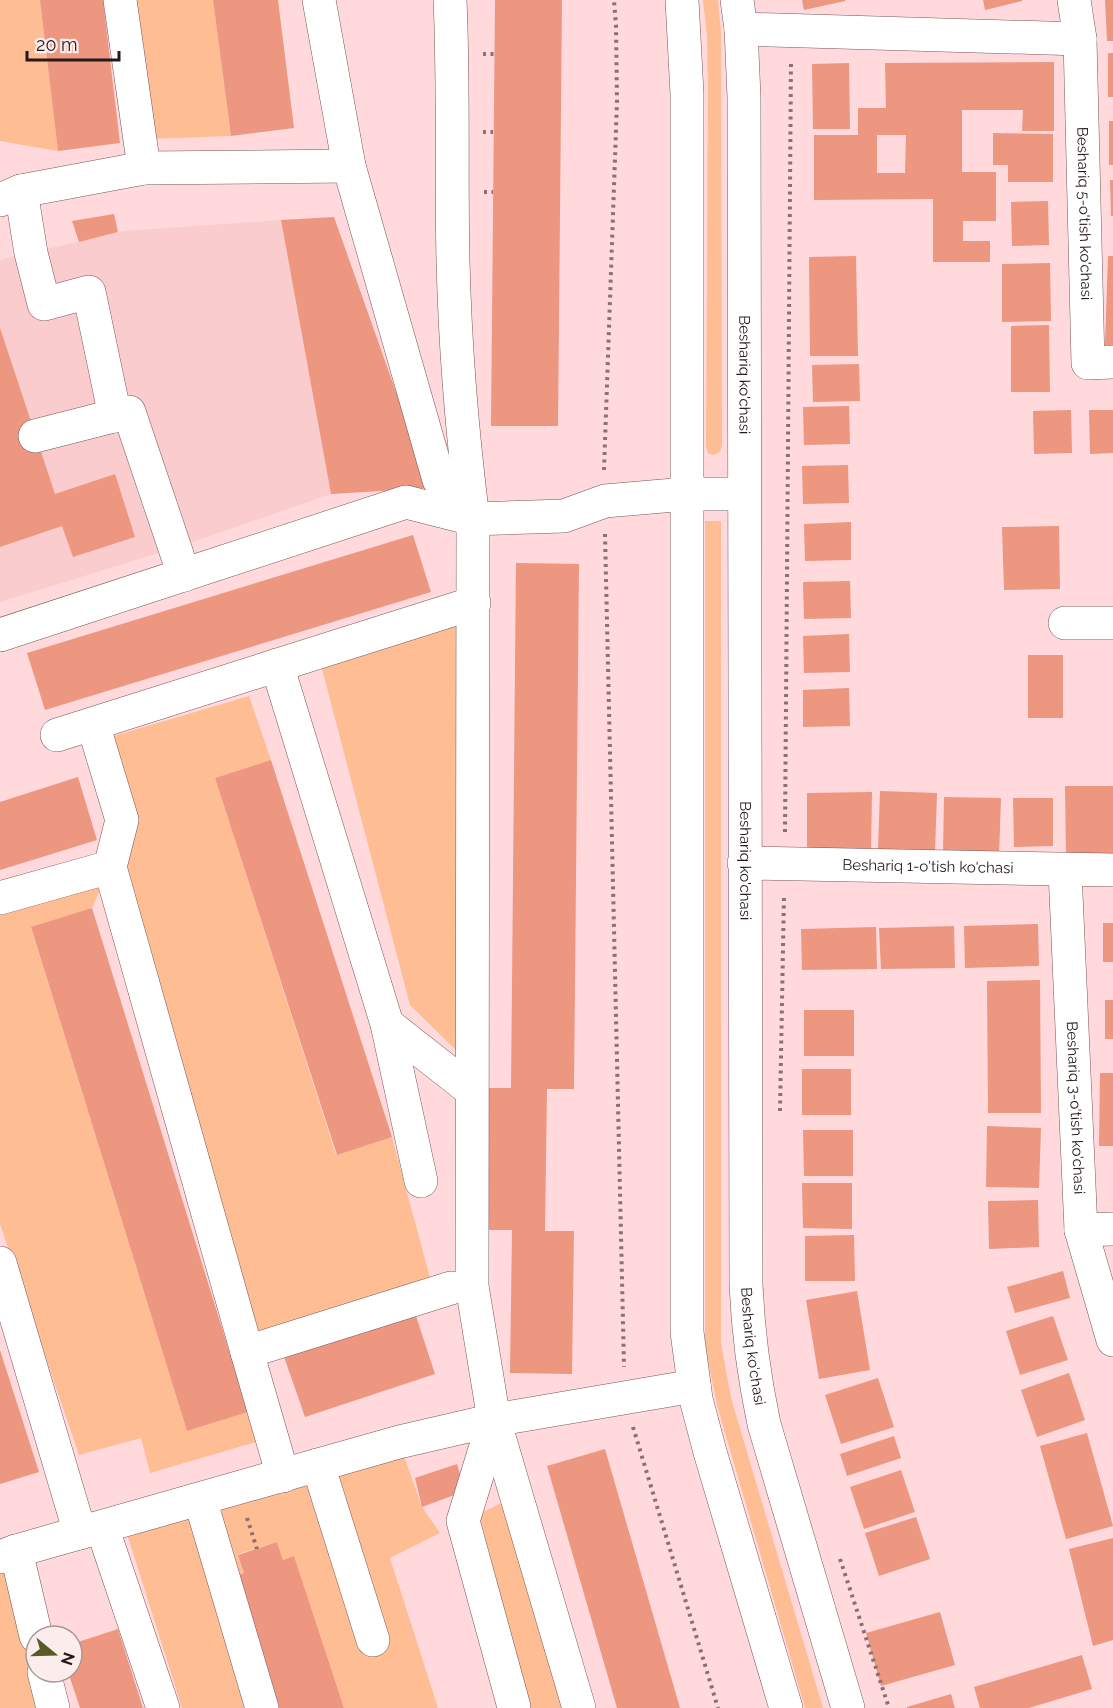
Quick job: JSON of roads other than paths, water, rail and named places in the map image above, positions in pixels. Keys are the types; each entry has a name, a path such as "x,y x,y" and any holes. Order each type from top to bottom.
{"main road":[{"path":"120,0 144,168"},
{"path":"319,0 349,166 439,480 473,519"},
{"path":"450,0 453,53 455,326 463,434 473,519 472,1286 494,1420 579,1708"},
{"path":"682,0 687,94 687,1332 694,1386 710,1452 786,1708"},
{"name":"Beshariq 5-o'tish ko'chasi","path":"1074,0 1080,39 1088,363 1113,362"},
{"path":"739,14 1080,39"},
{"name":"Beshariq ko'chasi","path":"739,14 744,97 744,863 747,1331 764,1424 848,1708"},
{"path":"116,416 89,292 44,304 31,253 11,196 144,168 349,166"},
{"path":"35,436 129,412 184,575"},
{"path":"0,635 406,502 473,519 564,516 605,501 686,494 744,494"},
{"path":"57,735 474,603"},
{"path":"1065,623 1113,623"},
{"path":"278,665 387,1024 421,1181"},
{"path":"93,724 122,820 110,867 283,1476"},
{"name":"Beshariq 1-o'tish ko'chasi","path":"744,863 1113,870"},
{"path":"0,898 110,867"},
{"name":"Beshariq 3-o'tish ko'chasi","path":"1065,870 1097,1229 1113,1340"},
{"path":"387,1024 471,1090"},
{"path":"0,1263 91,1530 163,1708"},
{"path":"248,1352 451,1288"},
{"path":"32,1624 8,1554 399,1442 494,1420 694,1386"},
{"path":"494,1420 463,1521 514,1707"},
{"path":"318,1465 373,1640"},
{"path":"200,1499 262,1708"},
{"path":"47,1684 53,1708"}]}
